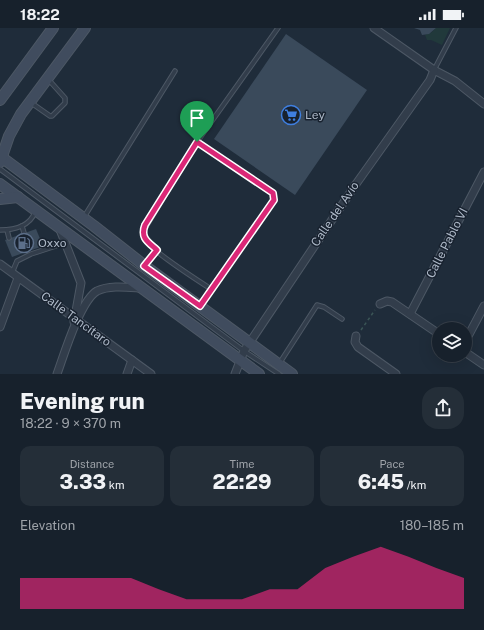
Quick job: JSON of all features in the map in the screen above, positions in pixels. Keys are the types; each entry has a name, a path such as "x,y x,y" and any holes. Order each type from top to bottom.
{"main road":[{"path":"0,100 53,28"},
{"path":"85,28 29,101 9,136 1,158 83,218 144,266 200,306 243,353 258,374"},
{"path":"0,184 140,288 243,353 292,374"},
{"path":"0,200 18,197"}],"street":[{"path":"374,28 434,70 454,81 484,104"},
{"name":"Calle del Avío","path":"235,374 243,353 356,184 430,80 434,70"},
{"name":"Calle Pablo VI","path":"410,314 484,172"},
{"path":"57,374 74,328 81,283 59,227"},
{"name":"Calle Tancítaro","path":"0,264 151,374"},
{"path":"0,327 15,276"},
{"path":"76,320 87,300 97,291 111,288 140,288"},
{"path":"380,304 389,301 432,329"},
{"path":"472,329 484,306"},
{"path":"356,336 355,342 358,347 396,374"},
{"path":"472,357 484,366"},
{"path":"127,374 132,360"}],"lane":[{"path":"211,289 145,240 143,237 144,230 197,142 278,28"},
{"path":"434,70 455,29"},
{"path":"83,218 175,71"},
{"path":"29,101 50,116 52,116 65,103 65,98 48,78"},
{"path":"197,142 270,191 274,196 273,202 200,306"},
{"path":"0,169 243,353 264,374"},
{"path":"0,178 106,259 243,353"},
{"path":"0,230 7,230 22,226 31,220 35,211"},
{"path":"22,226 24,233"},
{"path":"7,230 9,238"},
{"path":"17,261 31,252 65,243"},
{"path":"144,266 157,250"},
{"path":"15,256 17,261 15,276"},
{"path":"279,369 317,305 324,307 342,319"}],"path":[{"path":"356,336 380,304"}],"green space":[{"path":"436,28 450,28 442,45 431,40 427,40 425,35 432,32"}],"building":[{"path":"414,28 436,28 429,34 422,35 420,30"},
{"name":"Ley","path":"286,34 367,90 295,195 214,139"},
{"name":"Oxxo","path":"36,229 43,246 12,257 5,240"}],"place":[{"name":"Ley","path":"291,115"},
{"name":"Oxxo","path":"24,243"}],"route":[{"path":"197,142 273,193 274,196 273,202 200,306 144,266 157,250 143,237 145,225 197,142"}]}
